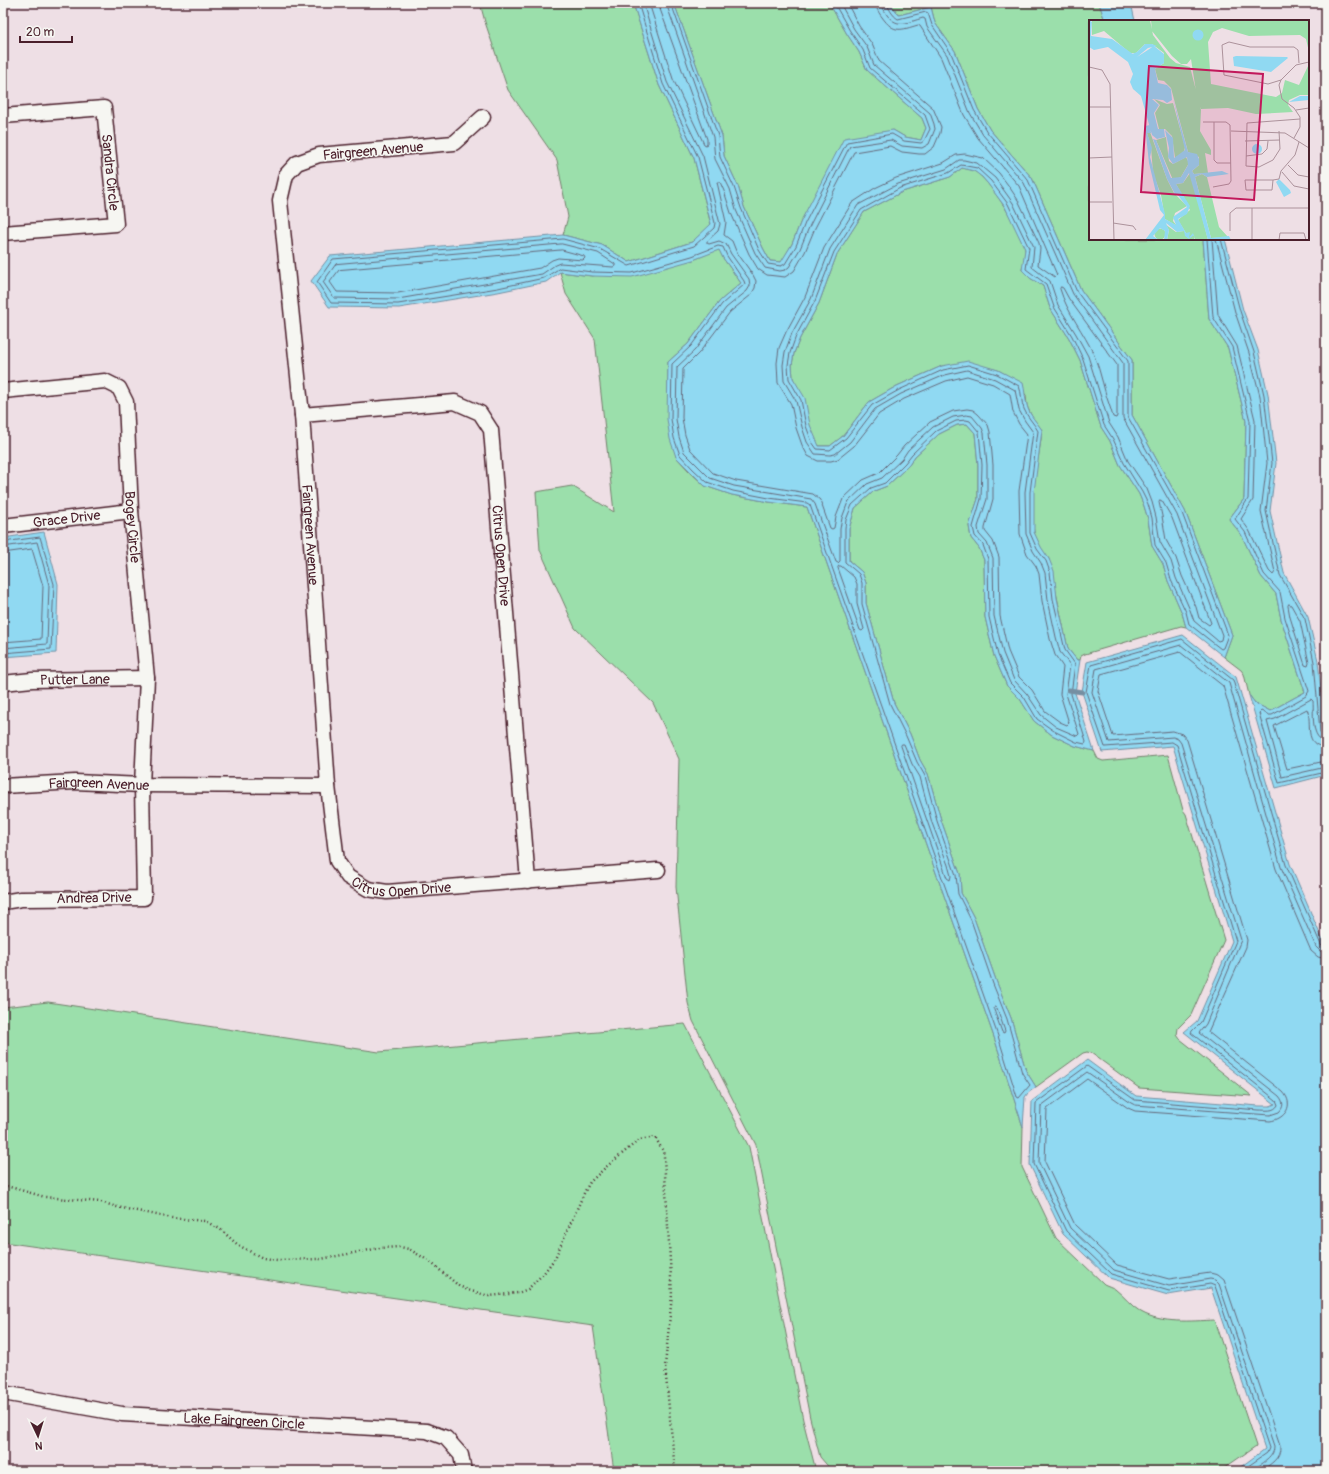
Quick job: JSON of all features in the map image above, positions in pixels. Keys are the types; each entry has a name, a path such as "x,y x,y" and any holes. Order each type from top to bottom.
{"street":[{"name":"Sandra Circle","path":"3,116 104,108 116,224 3,233"},
{"name":"Fairgreen Avenue","path":"3,786 75,782 142,786 328,786 302,415 280,202 286,175 297,163 320,155 454,143 483,117"},
{"name":"Bogey Circle","path":"3,391 105,381 119,388 126,402 131,511 147,678 142,786"},
{"name":"Citrus Open Drive","path":"302,415 455,402 480,413 491,430 528,881"},
{"name":"Grace Drive","path":"3,526 131,511"},
{"name":"Putter Lane","path":"3,683 32,680 147,678"},
{"name":"Andrea Drive","path":"3,902 22,899 144,898 142,786"},
{"name":"Citrus Open Drive","path":"328,786 337,861 348,877 368,889 387,892 658,870"},
{"name":"Lake Fairgreen Circle","path":"3,1393 122,1414 427,1431 446,1438 461,1455 464,1471"}],"path":[{"path":"3,1185 45,1197 100,1202 172,1218 205,1221 220,1229 238,1245 263,1258 277,1260 321,1259 380,1248 400,1247 408,1249 429,1261 459,1286 488,1296 508,1294 528,1289 544,1273 555,1258 590,1182 613,1160 639,1140 655,1136 664,1151 672,1295 665,1366 675,1471"}],"green space":[{"path":"480,3 633,3 659,85 694,158 711,225 692,242 629,262 602,245 563,235 568,217 557,160 508,90"},
{"path":"674,3 829,3 859,52 867,70 922,118 926,128 921,140 905,137 893,130 815,196 801,221 792,244 782,262 770,261 744,207 738,186 724,156 722,136"},
{"path":"890,3 1099,3 1105,20 1089,20 1089,240 1203,240 1209,319 1228,348 1246,421 1244,499 1229,519 1241,534 1261,576 1276,594 1281,619 1305,692 1270,711 1255,703 1249,695 1244,674 1224,657 1232,635 1185,511 1132,415 1132,360 1081,290 1032,178 990,130 978,109 955,51 935,23 931,7 899,15"},
{"path":"962,168 974,171 988,184 1012,219 1023,241 1025,257 1022,270 1030,278 1043,286 1050,308 1069,338 1080,360 1101,427 1110,441 1120,465 1139,494 1144,506 1148,519 1152,546 1163,564 1186,627 1181,626 1085,654 1081,656 1080,660 1077,660 1068,649 1049,559 1042,550 1035,536 1032,519 1033,493 1042,430 1032,417 1027,406 1026,395 1010,377 998,370 985,367 942,366 897,386 869,402 843,436 830,446 819,446 815,440 793,378 792,365 794,353 800,338 819,303 837,254 864,212 902,192 950,177"},
{"path":"719,249 723,258 741,283 720,301 688,344 668,362 668,384 676,457 705,486 732,495 807,507 994,1037 1023,1127 1022,1167 1056,1238 1104,1284 1115,1289 1137,1310 1149,1316 1177,1321 1214,1320 1256,1446 1220,1471 832,1471 820,1457 810,1418 756,1145 693,1021 688,1003 676,887 679,759 653,703 575,628 540,550 536,492 572,486 614,512 595,339 566,294 560,272 592,276 693,260"},
{"path":"967,424 975,433 978,465 978,499 969,526 971,538 979,548 984,560 985,617 994,656 1007,686 1020,699 1034,721 1052,735 1075,746 1094,751 1098,759 1103,761 1168,755 1183,810 1186,814 1224,940 1191,1015 1178,1028 1177,1035 1180,1039 1252,1096 1139,1088 1091,1053 1087,1052 1083,1053 1036,1087 1026,1071 1011,1018 974,918 961,893 960,874 941,820 928,774 894,703 866,603 866,583 862,572 849,561 849,529 855,508 874,491 887,486 909,465 915,456 939,434 957,425"},
{"path":"48,1002 379,1052 685,1024 749,1147 803,1420 816,1471 614,1471 593,1326 3,1242 3,1007"}],"water":[{"path":"633,3 674,3 722,136 724,156 738,186 744,207 770,261 781,262 792,244 801,221 844,138 893,130 905,137 921,140 926,128 922,118 867,70 859,52 829,3 890,3 899,15 931,7 935,23 955,51 978,109 990,130 1032,178 1081,290 1132,360 1132,415 1185,511 1232,635 1224,657 1186,627 1163,564 1152,546 1148,519 1144,506 1139,494 1120,465 1110,441 1101,427 1080,360 1069,338 1050,308 1043,286 1030,278 1022,270 1025,249 1005,207 982,177 974,171 962,168 950,177 902,192 864,212 837,254 819,303 800,338 794,353 792,365 793,378 805,398 810,425 819,446 830,446 843,436 869,402 897,386 942,366 968,361 998,370 1023,383 1028,409 1042,430 1034,492 1034,532 1054,571 1057,598 1068,649 1077,660 1080,660 1075,693 1094,751 1075,746 1052,735 1034,721 1020,699 1007,686 994,656 985,617 984,560 979,548 971,538 969,526 978,499 978,465 975,433 967,424 957,425 939,434 915,456 909,465 887,486 874,491 855,508 849,529 849,561 862,572 866,583 866,603 894,703 928,774 941,820 960,874 961,893 974,918 1011,1018 1026,1071 1036,1087 1025,1097 1023,1127 994,1037 807,507 732,495 705,486 676,457 670,439 667,419 668,362 688,344 720,301 741,283 719,250 693,260 632,277 592,276 560,272 546,282 498,292 399,308 329,307 311,281 330,256 563,235 602,245 629,262 692,242 711,224 694,158 659,85"},
{"path":"1099,3 1131,3 1135,20 1105,20"},
{"path":"1203,240 1225,240 1243,310 1258,350 1268,394 1276,463 1270,511 1284,573 1308,617 1318,661 1323,708 1326,775 1276,788 1249,695 1255,703 1270,711 1305,692 1281,619 1276,594 1261,576 1241,534 1229,519 1244,499 1246,421 1228,348 1209,319"},
{"path":"44,532 58,584 56,653 3,657 3,538"},
{"path":"1183,635 1236,677 1290,864 1326,948 1326,1471 1235,1471 1265,1449 1211,1288 1168,1295 1109,1278 1063,1234 1030,1165 1032,1101 1087,1060 1136,1096 1259,1106 1270,1106 1275,1104 1184,1032 1197,1021 1232,941 1173,746 1102,752 1082,692 1087,662"}],"waterway":[{"path":"1069,690 1082,692"}]}
